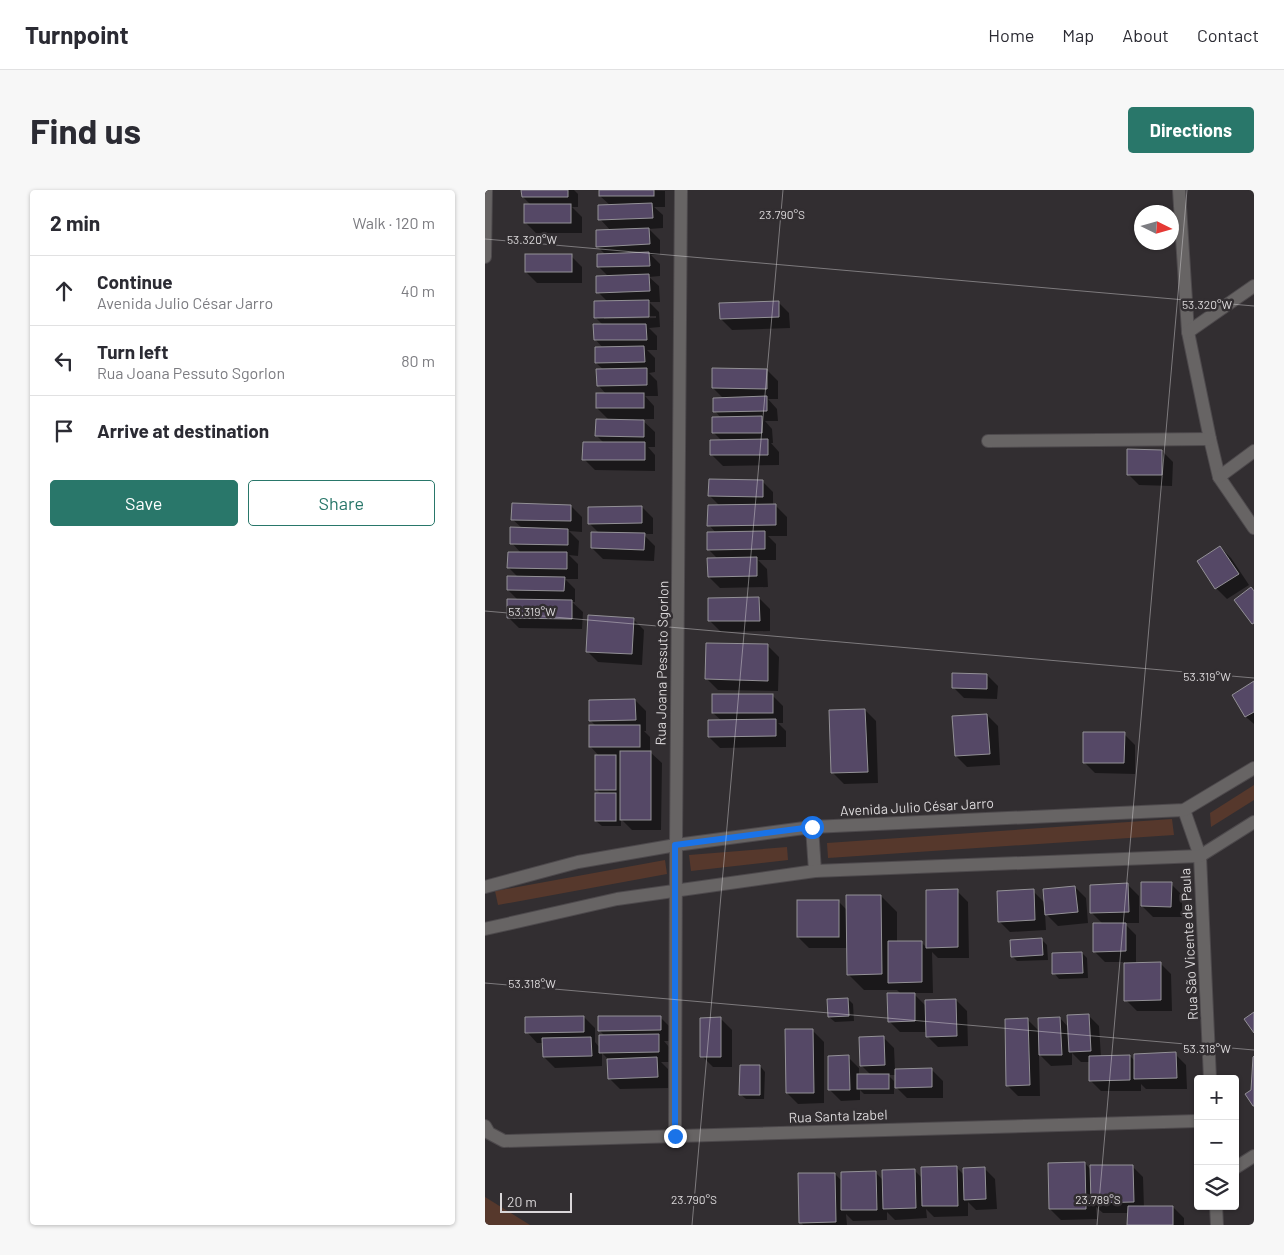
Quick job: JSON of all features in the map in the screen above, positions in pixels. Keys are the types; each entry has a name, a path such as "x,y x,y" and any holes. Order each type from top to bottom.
{"street":[{"path":"485,257 486,190"},
{"name":"Rua Joana Pessuto Sgorlon","path":"675,1136 675,845 681,190"},
{"path":"1179,190 1188,332 1210,439 1219,476 1254,528"},
{"path":"1188,332 1254,286"},
{"path":"988,441 1210,439"},
{"path":"1219,476 1254,451"},
{"name":"Avenida Julio César Jarro","path":"485,887 578,862 675,845 812,827 1184,810 1254,768"},
{"name":"Rua São Vicente de Paula","path":"1184,810 1200,856 1210,1075"},
{"path":"485,929 617,899 815,871 1200,856 1254,822"},
{"path":"812,827 815,871"},
{"name":"Rua Santa Izabel","path":"485,1126 489,1133 504,1141 1194,1121"},
{"path":"1239,1165 1254,1156"},
{"path":"1216,1210 1217,1225"}],"shaded area":[{"path":"1254,785 1254,800 1211,827 1210,813"},
{"path":"1172,819 1174,835 828,858 827,843"},
{"path":"787,847 788,860 691,871 689,855"},
{"path":"665,860 667,874 498,905 495,891"},
{"path":"485,1197 530,1225 485,1225"}],"building":[{"path":"521,190 568,190 568,197 522,197"},
{"path":"599,190 654,190 654,196 599,196"},
{"path":"652,203 653,218 598,220 598,205"},
{"path":"524,204 571,204 571,223 524,223"},
{"path":"649,228 650,244 596,247 596,230"},
{"path":"649,252 650,266 597,267 597,254"},
{"path":"525,254 572,254 572,272 525,272"},
{"path":"649,274 650,291 596,293 596,276"},
{"path":"649,300 649,317 594,318 594,301"},
{"path":"779,301 779,317 720,319 719,303"},
{"path":"593,324 646,324 647,340 594,340"},
{"path":"644,346 645,362 595,363 595,347"},
{"path":"647,368 647,385 597,386 596,369"},
{"path":"712,368 767,369 767,389 712,388"},
{"path":"596,393 644,393 644,408 596,408"},
{"path":"767,396 767,411 713,412 713,398"},
{"path":"762,416 762,433 712,433 712,417"},
{"path":"596,419 644,420 644,437 595,436"},
{"path":"768,439 768,455 710,455 710,440"},
{"path":"583,442 645,442 645,460 582,460"},
{"path":"1127,449 1162,450 1162,475 1127,475"},
{"path":"709,479 763,480 763,497 708,496"},
{"path":"512,503 571,505 571,521 511,520"},
{"path":"776,504 776,525 707,526 708,505"},
{"path":"642,506 642,523 588,524 588,507"},
{"path":"510,527 568,529 568,545 510,544"},
{"path":"765,531 765,549 707,550 707,532"},
{"path":"591,532 645,533 644,550 591,548"},
{"path":"1220,546 1239,574 1215,589 1197,561"},
{"path":"508,552 567,552 567,569 507,568"},
{"path":"757,557 757,576 708,577 707,558"},
{"path":"507,576 565,577 564,591 507,590"},
{"path":"1251,587 1254,591 1254,623 1252,624 1234,600"},
{"path":"759,597 760,621 708,621 708,598"},
{"path":"507,599 572,600 572,619 507,618"},
{"path":"588,615 634,618 632,654 586,652"},
{"path":"706,643 768,644 768,681 705,679"},
{"path":"952,673 987,674 987,689 952,688"},
{"path":"1254,681 1254,712 1245,717 1232,695"},
{"path":"712,694 773,694 773,713 712,713"},
{"path":"635,699 636,720 589,721 589,700"},
{"path":"865,709 868,772 831,773 829,710"},
{"path":"987,714 990,754 955,756 952,716"},
{"path":"776,719 776,736 708,737 708,720"},
{"path":"589,725 640,725 640,747 589,747"},
{"path":"1083,732 1125,732 1124,763 1083,763"},
{"path":"620,751 651,751 651,820 620,820"},
{"path":"595,755 616,755 616,790 595,790"},
{"path":"595,793 616,793 616,821 595,821"},
{"path":"1141,882 1172,882 1171,907 1141,906"},
{"path":"1128,883 1129,912 1090,913 1090,885"},
{"path":"1075,886 1078,912 1045,915 1043,889"},
{"path":"958,889 958,947 926,948 926,890"},
{"path":"1034,889 1035,920 998,922 997,891"},
{"path":"846,895 881,895 882,974 847,975"},
{"path":"797,900 839,900 839,937 797,937"},
{"path":"1093,923 1126,923 1126,951 1093,952"},
{"path":"1042,938 1043,955 1011,957 1010,940"},
{"path":"888,941 922,941 922,982 888,983"},
{"path":"1082,952 1083,973 1052,974 1052,953"},
{"path":"1161,962 1161,1000 1124,1001 1124,963"},
{"path":"887,993 915,993 915,1021 888,1022"},
{"path":"848,998 849,1016 828,1017 827,999"},
{"path":"956,999 957,1036 926,1037 925,1000"},
{"path":"1254,1012 1254,1033 1244,1019"},
{"path":"1089,1014 1091,1051 1069,1052 1067,1015"},
{"path":"584,1016 584,1032 525,1033 525,1017"},
{"path":"598,1016 661,1016 661,1030 598,1031"},
{"path":"721,1017 721,1057 700,1057 700,1018"},
{"path":"1060,1017 1062,1055 1039,1055 1038,1018"},
{"path":"1028,1018 1030,1085 1006,1086 1005,1019"},
{"path":"785,1029 813,1029 814,1093 786,1093"},
{"path":"659,1034 659,1052 599,1053 599,1035"},
{"path":"884,1036 885,1065 860,1066 859,1037"},
{"path":"591,1037 592,1056 543,1057 542,1038"},
{"path":"1176,1052 1177,1078 1134,1079 1134,1054"},
{"path":"849,1055 850,1090 828,1090 828,1056"},
{"path":"1130,1055 1130,1080 1089,1081 1089,1056"},
{"path":"1254,1056 1253,1106 1245,1094 1251,1090"},
{"path":"657,1057 658,1077 608,1079 607,1059"},
{"path":"740,1065 760,1065 760,1095 739,1095"},
{"path":"932,1068 932,1087 895,1088 895,1069"},
{"path":"857,1074 889,1074 889,1089 857,1089"},
{"path":"1085,1162 1086,1209 1049,1209 1048,1163"},
{"path":"1090,1165 1133,1165 1134,1202 1091,1203"},
{"path":"957,1166 958,1206 922,1206 921,1167"},
{"path":"985,1167 986,1199 964,1200 963,1168"},
{"path":"915,1169 916,1208 883,1209 882,1170"},
{"path":"876,1171 877,1210 841,1210 841,1172"},
{"path":"798,1173 835,1173 836,1222 799,1223"},
{"path":"1128,1206 1173,1206 1173,1225 1127,1225"}],"route":[{"path":"675,1136 675,845 812,827"}]}
